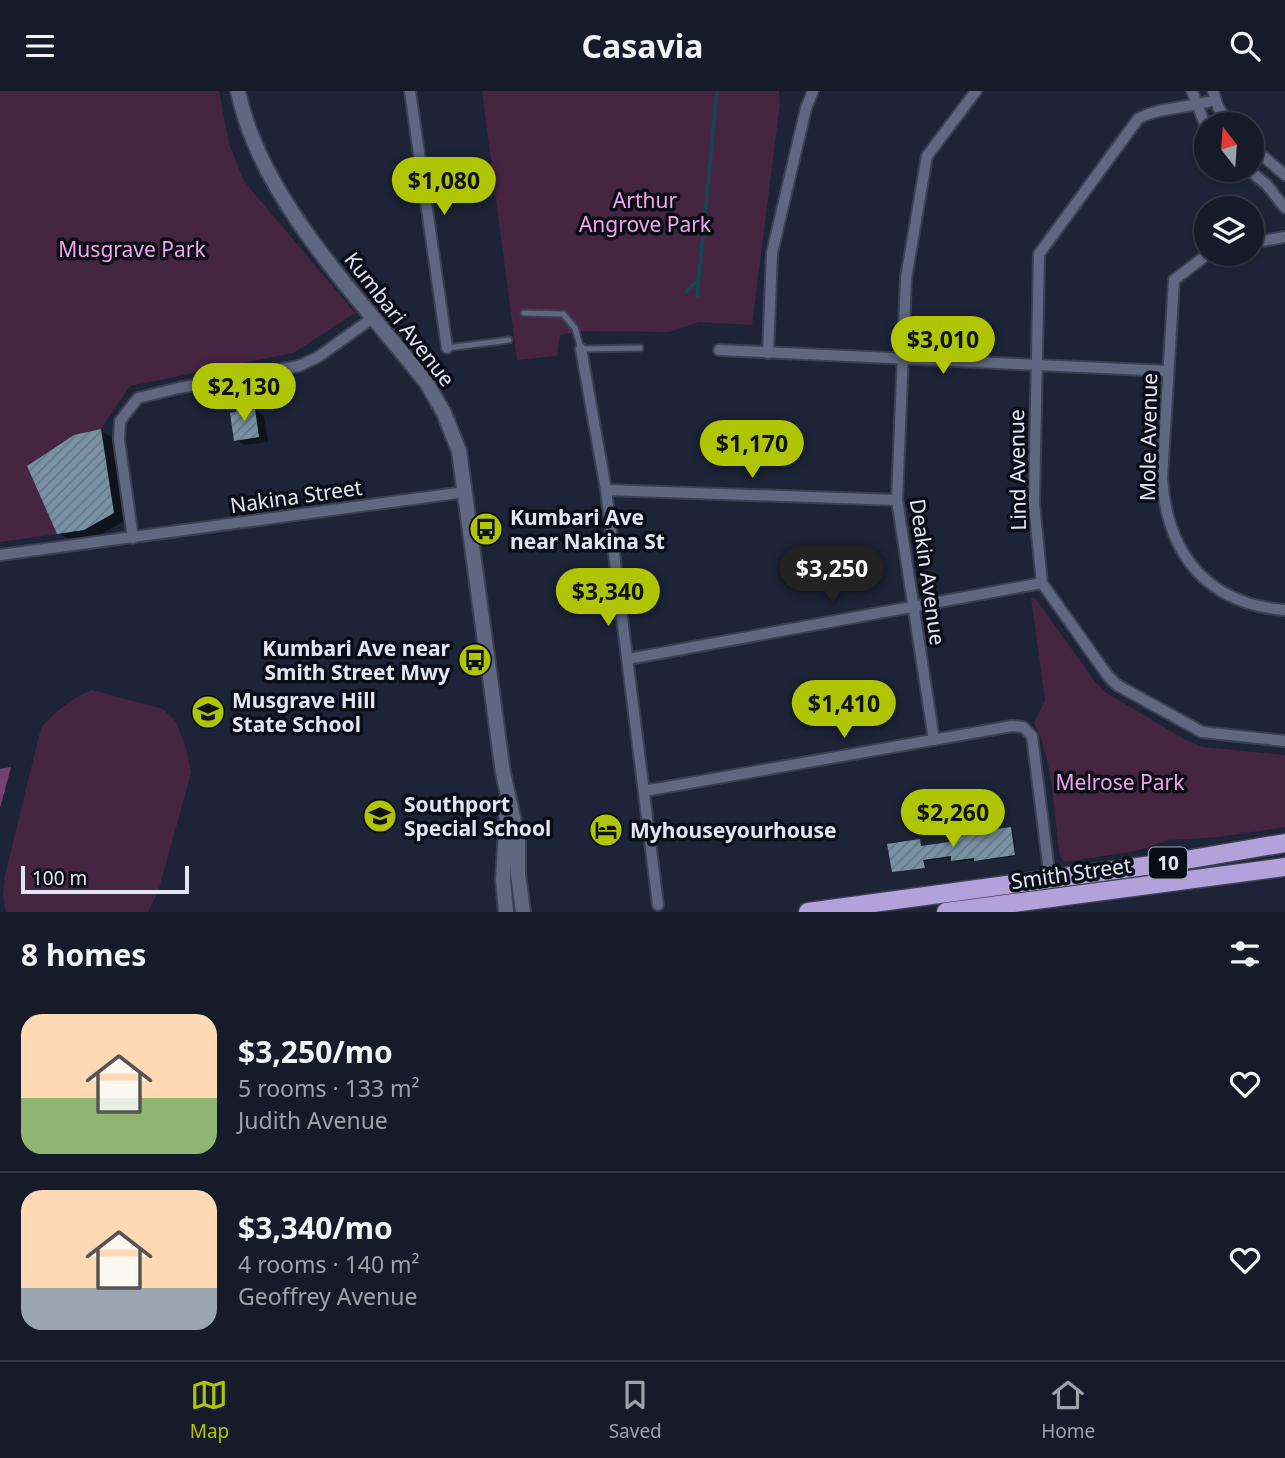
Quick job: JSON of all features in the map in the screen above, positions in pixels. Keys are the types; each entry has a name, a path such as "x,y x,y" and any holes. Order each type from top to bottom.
{"highway":[{"name":"Smith Street","path":"808,912 1199,859 1285,843"},
{"name":"Smith Street","path":"946,912 1285,867"}],"main road":[{"name":"Kumbari Avenue","path":"238,91 244,116 262,162 293,214 426,382 444,413 459,451 508,798 519,839 518,874 523,912"},
{"name":"Kumbari Avenue","path":"505,911 503,880 508,798"}],"street":[{"path":"410,91 447,348"},
{"path":"804,91 806,107"},
{"path":"768,353 772,253 806,107 813,91"},
{"name":"Deakin Avenue","path":"934,740 897,501 906,278 927,156 976,91"},
{"path":"1192,91 1199,112"},
{"path":"1214,96 1223,112"},
{"name":"Lind Avenue","path":"1214,96 1196,106 1149,113 1138,119 1039,254 1034,504 1042,583 1108,676 1118,685 1202,732 1285,741"},
{"path":"1264,157 1285,175"},
{"path":"1263,182 1285,208"},
{"path":"1264,241 1285,237"},
{"name":"Mole Avenue","path":"1194,265 1174,280 1162,478 1166,509 1176,541 1195,570 1217,589 1240,602 1256,607 1285,610"},
{"path":"132,538 120,421 138,398 179,387 299,366 318,357 374,317"},
{"path":"581,349 606,490 658,905"},
{"path":"719,350 1168,370"},
{"path":"606,490 897,501"},
{"name":"Nakina Street","path":"0,555 465,492"},
{"path":"628,659 1042,583"},
{"path":"644,791 1012,726 1023,727 1032,736 1050,879"}],"lane":[{"path":"524,313 563,314 575,328 581,349 640,348"},
{"path":"447,348 509,340"}],"green space":[{"name":"Musgrave Park","path":"0,91 219,91 229,144 244,181 355,313 293,353 130,386 101,429 74,435 27,466 57,534 0,542"},
{"name":"Arthur Angrove Park","path":"482,91 779,91 780,103 752,325 699,322 669,332 583,331 560,335 557,356 517,360"},
{"name":"Melrose Park","path":"1031,597 1035,598 1105,692 1184,739 1203,747 1285,755 1285,827 1219,837 1169,840 1136,851 1065,862 1060,856 1045,752 1034,723 1045,700"},
{"path":"92,690 163,709 176,722 186,748 191,773 158,892 148,912 6,912 3,895 5,875 41,728 64,706"},
{"path":"11,767 0,808 0,769"}],"building":[{"path":"249,404 250,410 255,409 259,437 234,441 230,413 236,412 236,406"},
{"path":"101,429 114,513 84,530 57,534 27,466 74,435"},
{"path":"1011,827 1015,855 974,861 974,858 951,861 951,856 923,860 925,868 892,872 887,844 920,839 921,846 949,842 948,836"}],"waterway":[{"path":"697,296 717,91"},
{"path":"686,292 697,281"}],"place":[{"name":"Kumbari Ave near Nakina St","path":"486,529"},
{"name":"Kumbari Ave near Smith Street Mwy","path":"475,660"},
{"name":"Musgrave Hill State School","path":"208,712"},
{"name":"Southport Special School","path":"380,816"},
{"name":"Myhouseyourhouse","path":"606,830"}]}
